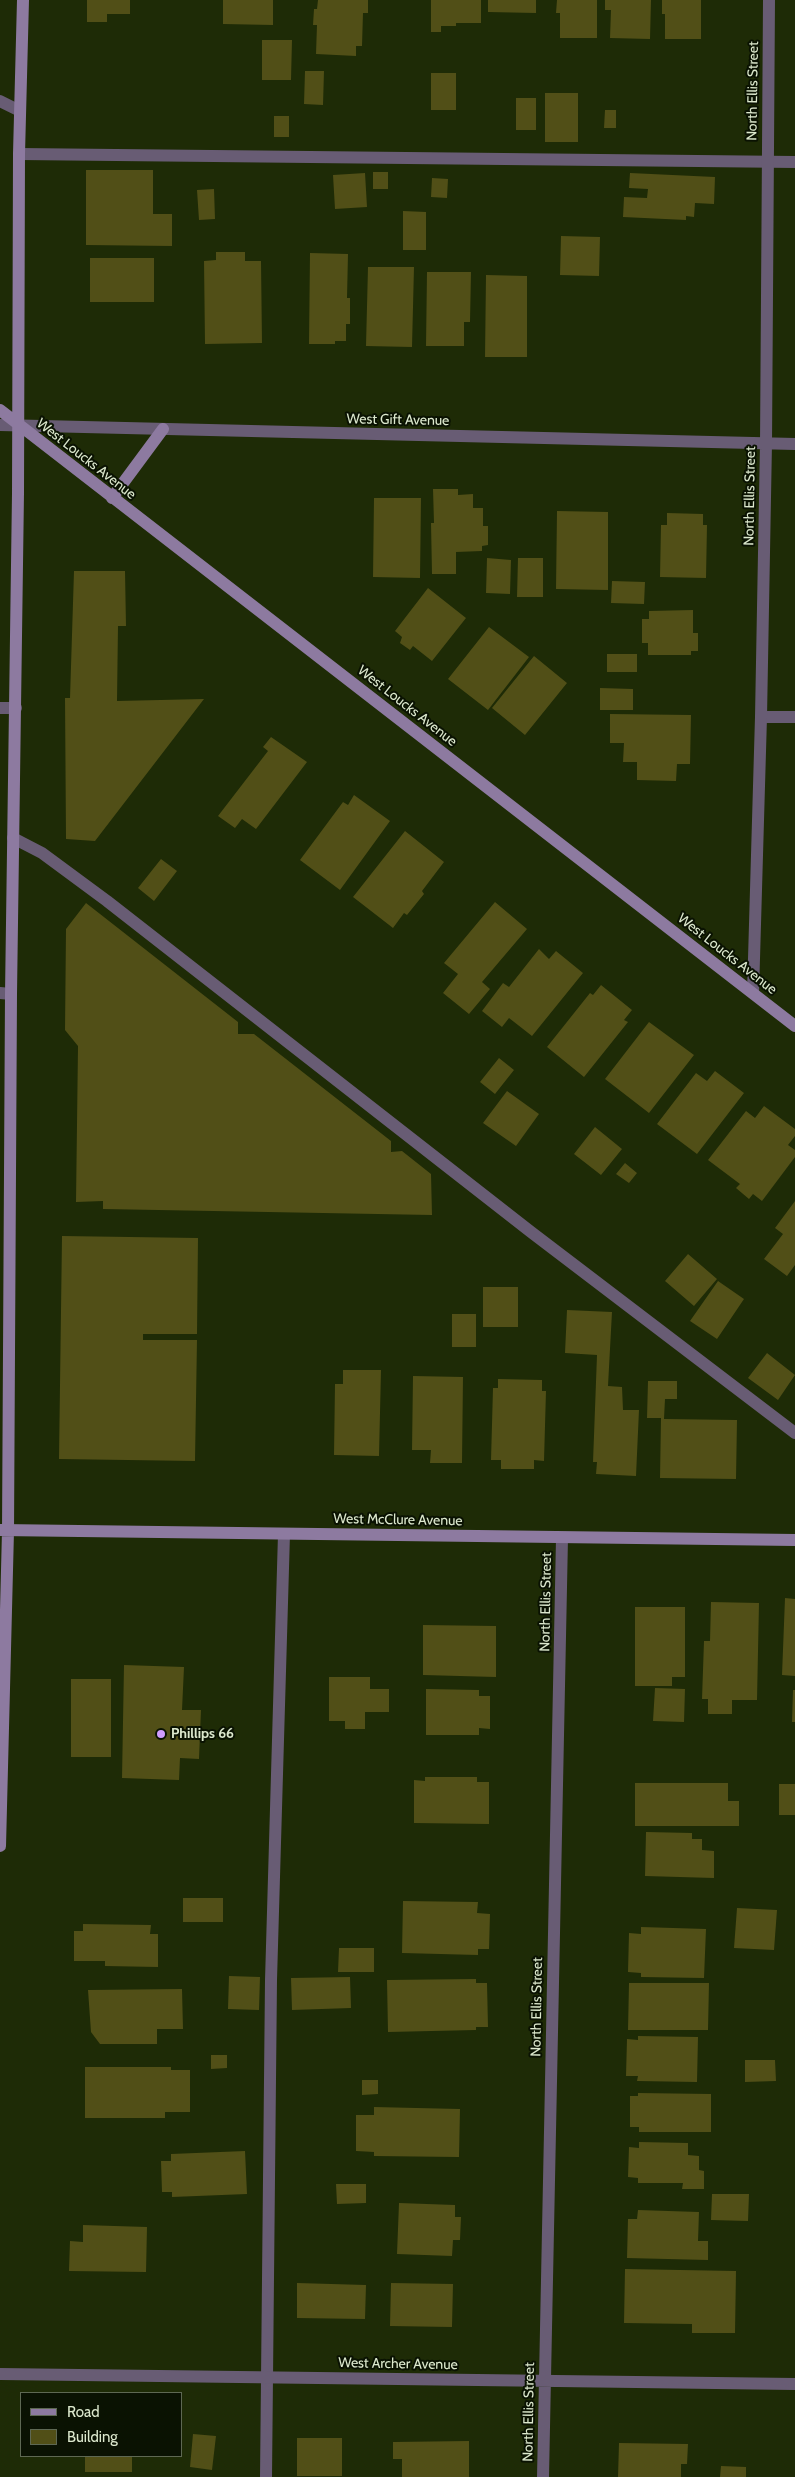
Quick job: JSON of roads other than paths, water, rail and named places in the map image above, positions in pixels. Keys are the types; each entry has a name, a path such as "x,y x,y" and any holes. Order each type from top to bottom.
{"street":[{"path":"0,1846 4,1530 5,994 13,838 16,708 19,154 23,0"},
{"name":"North Ellis Street","path":"753,993 762,717 769,0"},
{"path":"0,101 20,111"},
{"path":"19,154 795,162"},
{"name":"West Loucks Avenue","path":"0,410 18,426 795,1026"},
{"name":"West Gift Avenue","path":"0,425 795,444"},
{"path":"112,498 163,429"},
{"path":"0,708 16,708"},
{"path":"762,717 795,717"},
{"path":"13,838 42,854 107,901 531,1232 795,1433"},
{"name":"West McClure Avenue","path":"4,1530 795,1540"},
{"path":"266,2477 269,2378 271,1980 284,1534"},
{"name":"North Ellis Street","path":"543,2477 562,1538"},
{"name":"West Archer Avenue","path":"0,2374 795,2384"}],"place":[{"name":"Phillips 66","path":"161,1734"}]}
